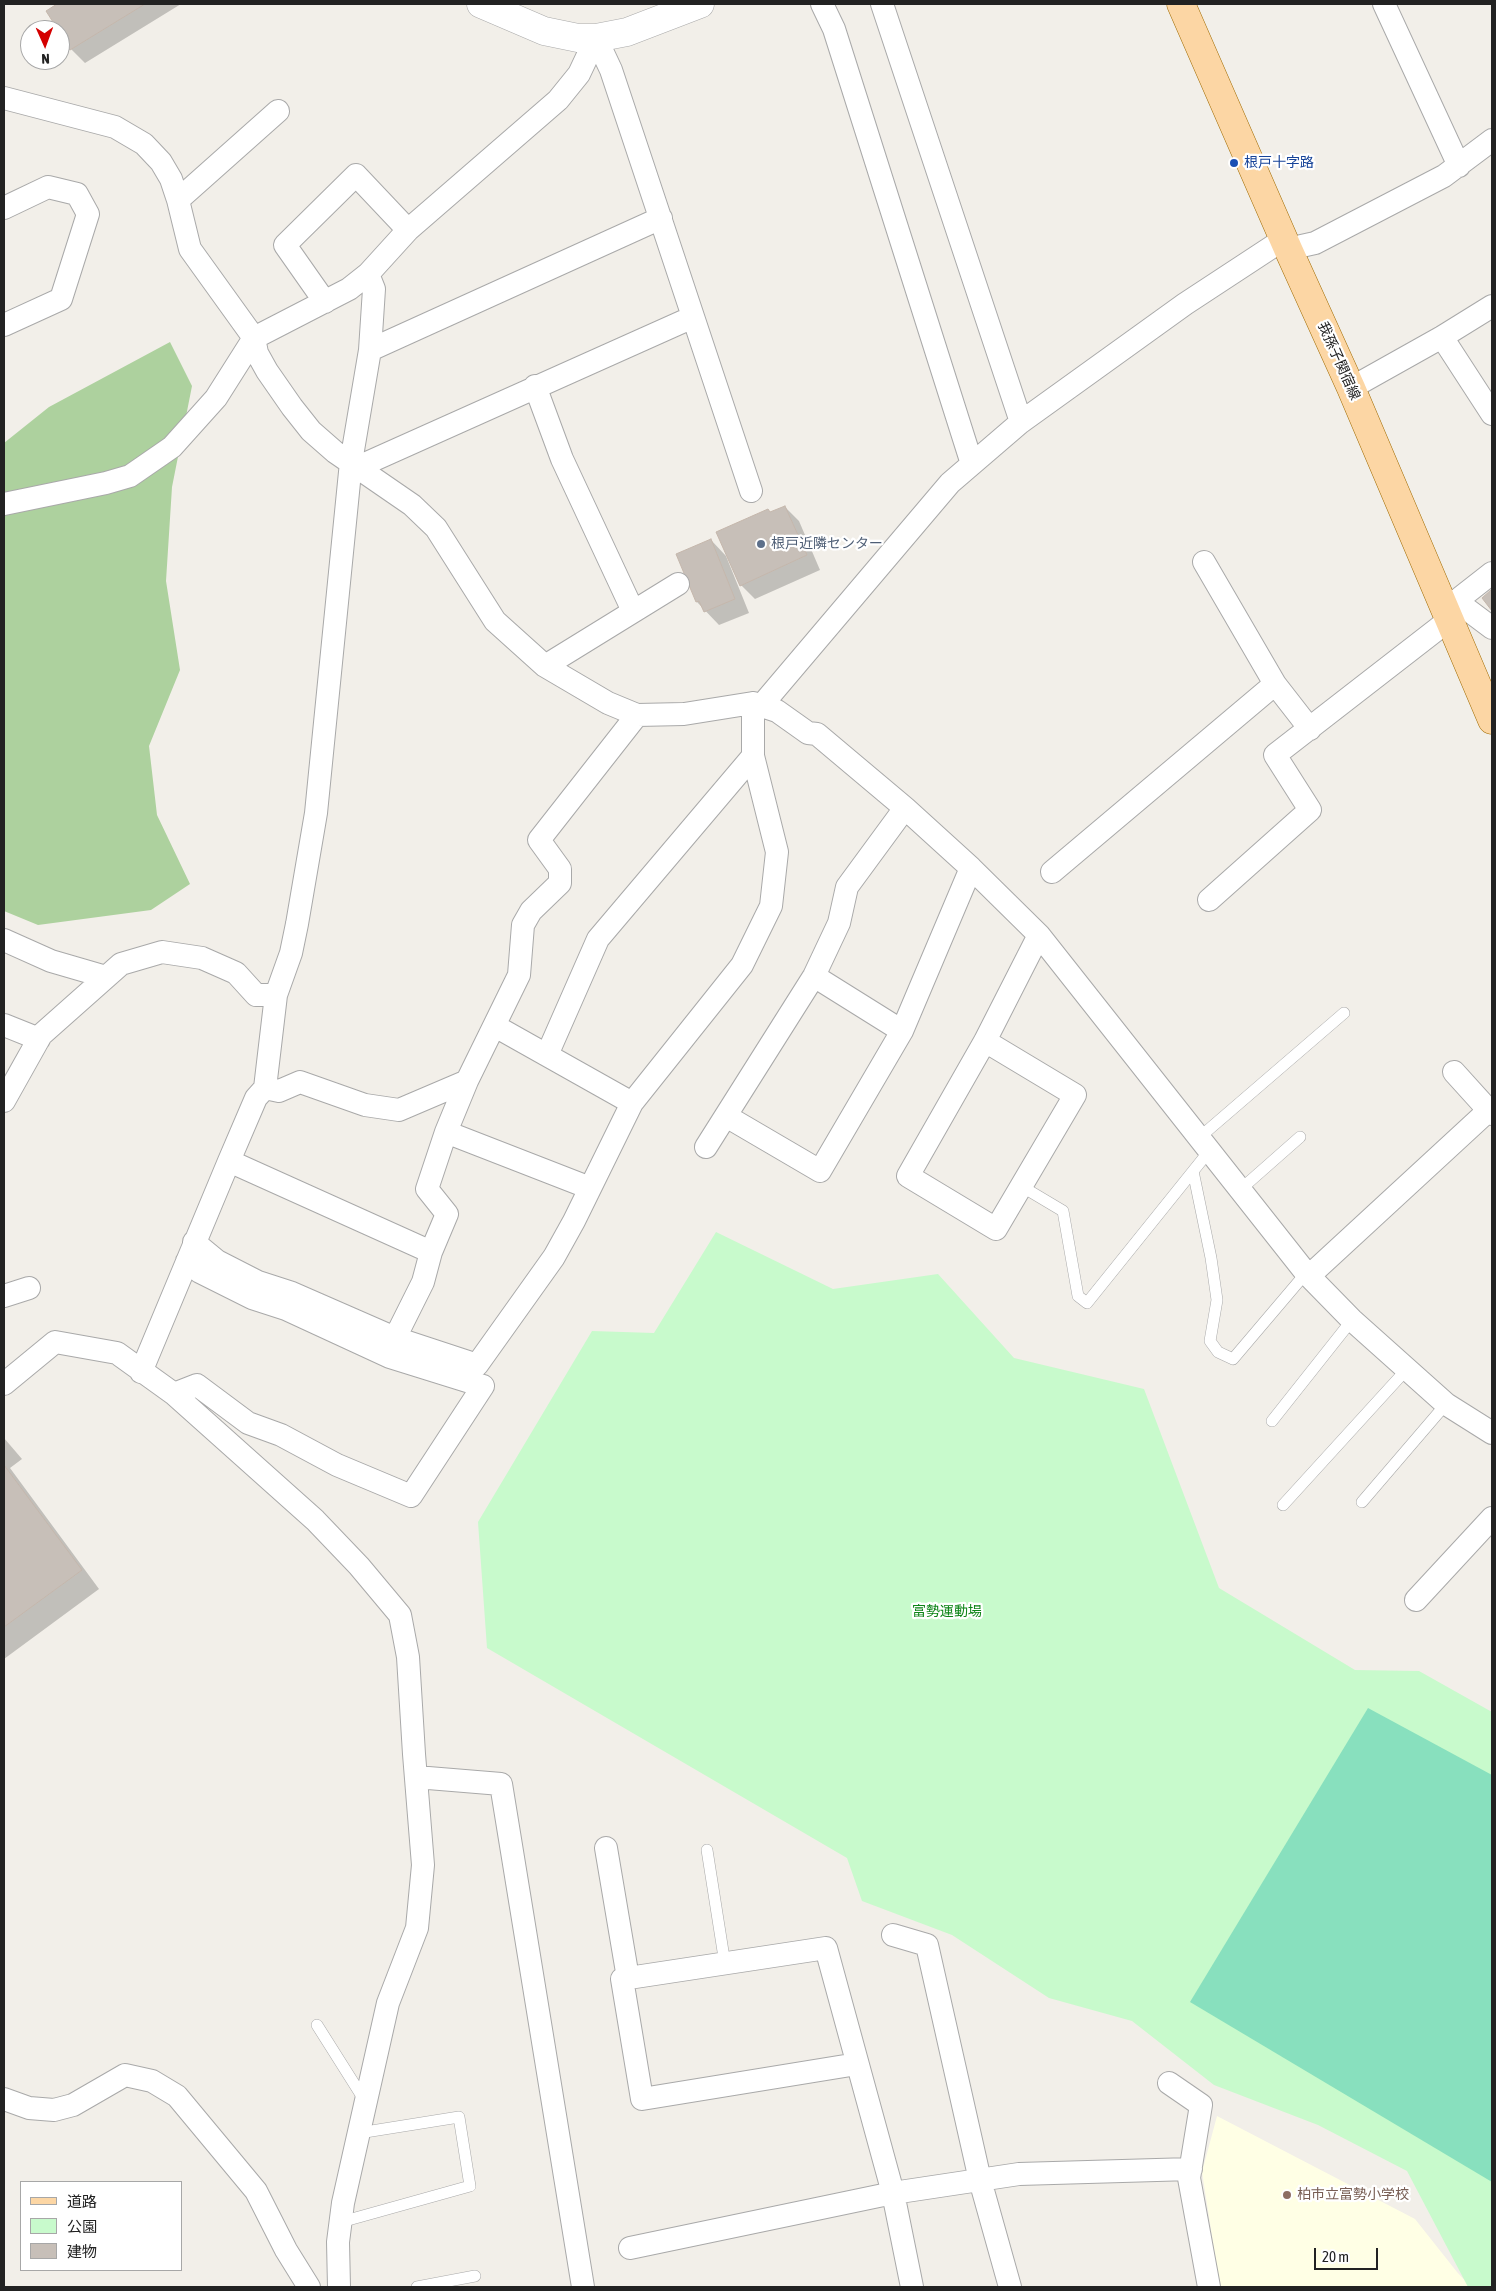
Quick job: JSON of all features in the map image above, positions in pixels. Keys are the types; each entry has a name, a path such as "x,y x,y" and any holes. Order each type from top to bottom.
{"main road":[{"name":"我孫子関宿線","path":"1181,4 1450,610 1492,720"}],"street":[{"path":"482,4 544,31 578,38 613,36 700,4"},
{"path":"822,4 834,30 972,464"},
{"path":"882,4 1022,422"},
{"path":"1384,4 1460,166"},
{"path":"596,38 611,70 751,491"},
{"path":"4,504 106,483 130,476 172,447 216,398 254,338 350,290 368,274 408,230 558,100 579,74 596,38"},
{"path":"4,98 115,127 144,144 166,170 178,200 190,249 254,338 257,353 292,407 311,431 335,452 412,505 436,528 495,621 545,666 608,703 637,715 684,714 757,705 777,711 808,734 817,734 905,808 971,868 1038,935 1308,1274 1352,1320 1446,1404 1492,1433"},
{"path":"178,200 278,111"},
{"path":"190,1252 217,1261 258,1282 292,1293 395,1338 477,1365 554,1257 632,1103 742,964 771,906 777,852 753,756 757,705 950,483 1022,422 1185,304 1286,244 1315,243 1444,176 1460,166 1492,140"},
{"path":"325,302 285,245 356,175 408,230"},
{"path":"4,208 48,187 77,194 88,214 60,299 4,326"},
{"path":"370,350 661,218"},
{"path":"141,1372 256,1098 265,1088 276,996 291,953 316,814 354,464 370,350 374,289 368,274"},
{"path":"1351,388 1442,337 1492,306"},
{"path":"354,464 692,317"},
{"path":"1442,337 1492,414"},
{"path":"535,386 562,459 633,611"},
{"path":"1204,562 1275,684 1310,729"},
{"path":"1209,900 1310,810 1275,755 1310,729 1492,573"},
{"path":"545,666 678,584"},
{"path":"1450,610 1492,628"},
{"path":"1052,872 1275,684"},
{"path":"395,1338 423,1282 431,1252 446,1214 427,1189 446,1132 466,1081 519,975 523,925 531,910 560,883 560,869 539,840 637,715"},
{"path":"547,1055 598,939 753,756"},
{"path":"706,1147 814,976 839,923 847,887 905,808"},
{"path":"726,1116 820,1171 902,1031 971,868"},
{"path":"985,1041 1075,1095 996,1229 908,1176 985,1041 1038,935"},
{"path":"4,940 50,961 106,978"},
{"path":"4,1101 39,1039 121,964 162,952 202,958 236,973 256,995 276,996"},
{"path":"814,976 902,1031"},
{"path":"4,1025 39,1039"},
{"path":"495,1026 632,1103"},
{"path":"1308,1274 1491,1112 1454,1072"},
{"path":"265,1088 279,1091 300,1082 365,1105 399,1110 466,1081"},
{"path":"446,1132 590,1188"},
{"path":"229,1160 431,1252"},
{"path":"174,1394 197,1386 248,1422 280,1435 337,1466 411,1496 483,1386 390,1356 286,1309 252,1298 200,1272 190,1252"},
{"path":"4,1296 29,1288"},
{"path":"9,1374 55,1342 117,1353 174,1394 315,1520 360,1566 400,1615 408,1657 423,1865 416,1928 388,2003 343,2203 338,2242 339,2287"},
{"path":"1416,1600 1492,1518"},
{"path":"416,1777 501,1784 583,2287"},
{"path":"606,1848 628,1978"},
{"path":"893,1935 926,1945 980,2180 1010,2287"},
{"path":"857,2064 642,2099 622,1979 826,1948 893,2193 912,2287"},
{"path":"4,2099 29,2108 54,2110 73,2105 126,2075 152,2081 177,2096 256,2191 286,2250 309,2287"},
{"path":"1169,2083 1201,2105 1189,2178 1209,2287"},
{"path":"630,2248 893,2193 1019,2174 1191,2169"}],"lane":[{"path":"1021,1186 1063,1211 1078,1296 1087,1303 1194,1172 1205,1144 1344,1014"},
{"path":"1241,1190 1300,1137"},
{"path":"1194,1172 1211,1258 1216,1300 1210,1341 1218,1352 1233,1358 1308,1274"},
{"path":"1272,1421 1352,1320"},
{"path":"1283,1504 1407,1369"},
{"path":"1362,1502 1446,1404"},
{"path":"707,1850 725,1964"},
{"path":"317,2025 366,2103"},
{"path":"340,2222 470,2186 459,2117 359,2134"},
{"path":"416,2287 475,2276"}],"shaded area":[{"name":"柏市立富勢小学校","path":"1217,2116 1415,2219 1471,2287 1220,2287 1202,2172"}],"green space":[{"path":"170,342 192,386 172,487 166,581 180,670 149,746 157,815 190,884 151,910 38,925 4,911 4,443 49,407"},
{"name":"富勢運動場","path":"716,1232 833,1289 938,1274 1014,1358 1144,1389 1219,1588 1355,1670 1419,1671 1492,1712 1492,2287 1468,2287 1407,2171 1318,2125 1214,2085 1132,2021 1049,1998 952,1935 862,1901 847,1858 487,1648 478,1522 592,1331 654,1333"},
{"path":"1368,1708 1492,1775 1492,2182 1190,2002"}],"building":[{"path":"57,4 145,4 70,50 70,20 52,20 46,11"},
{"name":"根戸近隣センター","path":"785,506 807,555 740,586 716,532 768,509 770,512"},
{"path":"711,539 735,599 704,612 699,601 696,602 676,554"},
{"path":"1492,589 1492,611 1482,598"},
{"path":"4,1465 82,1570 4,1627"}],"place":[{"name":"根戸十字路","path":"1234,163"},
{"name":"根戸近隣センター","path":"761,544"},
{"name":"柏市立富勢小学校","path":"1287,2195"}]}
